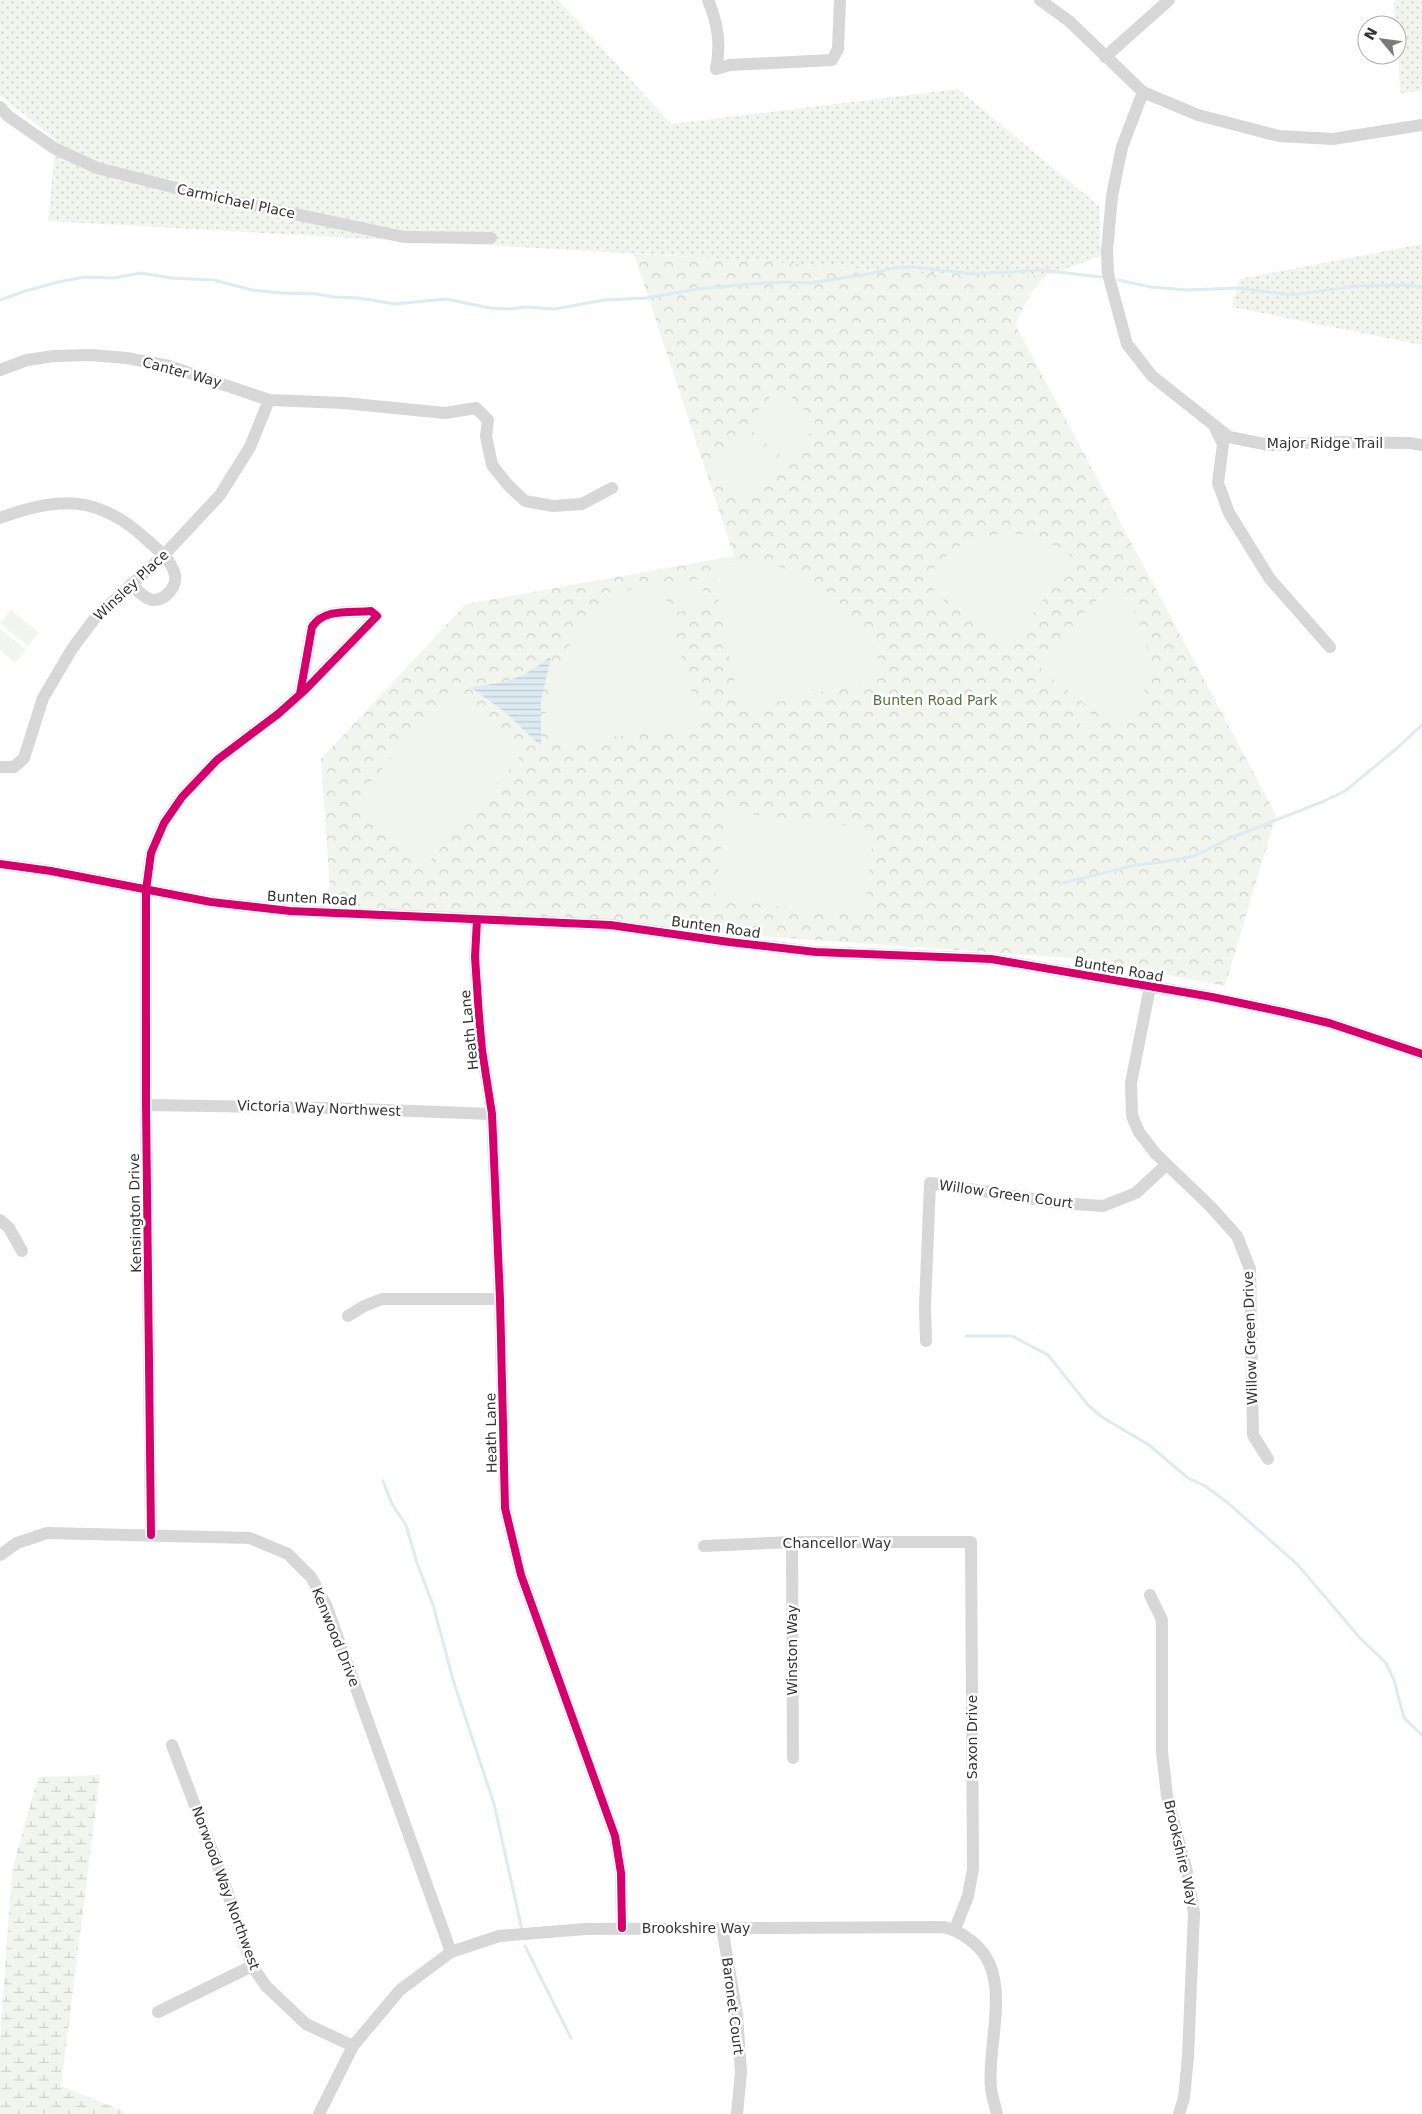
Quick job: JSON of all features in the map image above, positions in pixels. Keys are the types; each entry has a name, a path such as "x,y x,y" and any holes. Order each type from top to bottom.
{"street":[{"path":"708,0 716,19 719,40 716,70 730,64 832,60 838,50 840,0"},
{"path":"1040,0 1069,21 1143,92 1198,115 1279,136 1333,139 1422,126"},
{"path":"1105,57 1169,0"},
{"name":"Major Ridge Trail","path":"1143,92 1122,147 1112,196 1107,251 1108,274 1127,344 1152,376 1229,437 1269,444 1321,442 1410,443 1422,445"},
{"name":"Carmichael Place","path":"0,107 8,116 54,148 97,168 204,195 404,237 491,238"},
{"name":"Canter Way","path":"0,370 27,360 54,356 91,355 127,358 169,366 269,400 335,403 445,413 476,408 488,420 486,436 492,465 524,501 553,506 582,504 612,488"},
{"name":"Winsley Place","path":"0,767 14,767 24,758 43,698 72,649 94,618 164,555 220,496 250,447 269,400"},
{"path":"1213,423 1224,444 1218,483 1229,513 1270,579 1330,646"},
{"path":"0,518 30,507 57,503 99,507 133,527 172,564 175,578 171,591 161,599 152,600 140,594 131,584"},
{"name":"Kensington Drive","path":"151,1535 146,1105 146,890 151,853 164,823 182,797 217,760 278,714 300,694 377,616 371,611 325,614 317,619 312,627 300,694"},
{"name":"Bunten Road","path":"0,864 51,871 211,902 290,911 610,925 816,952 991,959 1150,988 1212,997 1304,1016 1422,1054"},
{"name":"Heath Lane","path":"477,920 475,957 479,1016 492,1114 500,1299 505,1508 521,1576 615,1836 621,1873 622,1928"},
{"name":"Willow Green Drive","path":"1150,988 1131,1083 1132,1116 1139,1132 1166,1165 1211,1207 1237,1236 1250,1269 1253,1435 1268,1459"},
{"name":"Victoria Way Northwest","path":"146,1105 332,1108 492,1114"},
{"name":"Willow Green Court","path":"926,1341 925,1307 930,1183 1060,1203 1103,1206 1136,1193 1166,1165"},
{"path":"0,1220 9,1228 22,1251"},
{"path":"348,1316 364,1306 382,1300 500,1299"},
{"name":"Kenwood Drive","path":"0,1554 18,1542 47,1534 250,1538 288,1554 311,1577 326,1605 451,1952"},
{"name":"Chancellor Way","path":"704,1546 792,1542 971,1542"},
{"name":"Winston Way","path":"792,1542 793,1758"},
{"name":"Saxon Drive","path":"955,1929 968,1896 974,1869 971,1542"},
{"name":"Brookshire Way","path":"1150,1595 1162,1620 1162,1752 1168,1796 1187,1872 1194,1913 1188,2057 1184,2098 1179,2114"},
{"name":"Norwood Way Northwest","path":"172,1745 221,1874 252,1966 266,1986 306,2024 353,2046"},
{"name":"Baronet Court","path":"722,1927 737,2016 741,2072 736,2114"},
{"name":"Brookshire Way","path":"319,2114 353,2046 400,1990 451,1952 500,1936 586,1928 943,1927 955,1929"},
{"path":"955,1929 976,1944 989,1961 996,1986 991,2087 996,2114"},
{"path":"158,2012 252,1966"}],"green space":[{"path":"0,0 558,0 671,124 958,89 1099,206 1101,256 1045,276 922,273 716,258 48,221 56,140 0,95"},
{"path":"1394,0 1422,0 1422,91 1400,93 1399,65 1407,65 1407,15 1395,15"},
{"path":"1422,244 1422,345 1232,307 1240,279"},
{"name":"Bunten Road Park","path":"634,254 922,273 1045,276 1029,296 1015,324 1276,815 1225,986 1085,959 589,924 547,924 331,904 321,759 466,604 734,556"},
{"path":"784,390 815,420 815,427 789,458 783,458 749,428 749,420 775,391"},
{"path":"737,433 742,434 778,465 778,470 751,500 743,501 710,470 709,465"},
{"path":"1012,533 1041,540 1058,548 1074,559 1012,641 1004,641 931,573 954,549 979,538"},
{"path":"760,563 791,571 819,586 832,596 844,607 864,632 886,676 746,710 739,705 712,567"},
{"path":"701,578 706,605 679,612 674,585"},
{"path":"661,580 698,715 690,727 549,745 546,706 555,671 564,654 575,638 601,609 635,587"},
{"path":"1112,584 1132,608 1143,633 1147,648 1148,677 1144,692 1132,719 1122,732 1041,670 1041,658"},
{"path":"934,589 952,609 943,617 924,598"},
{"path":"11,610 39,633 28,646 0,623"},
{"path":"0,629 26,650 15,663 0,650"},
{"path":"449,691 522,754 424,868 351,805"},
{"path":"1080,708 1100,720 1093,733 1073,719"},
{"path":"726,811 874,829 864,916 715,899"},
{"path":"100,1775 61,2086 123,2111 125,2114 0,2114 0,2039 12,1871 38,1777"}],"shaded area":[{"path":"551,656 541,701 541,746 505,712 470,687 513,679 541,664"}],"waterway":[{"path":"0,300 58,282 85,277 114,278 141,273 171,278 214,280 252,290 281,293 359,298 395,304 446,299 490,308 510,309 526,307 555,309 604,300 646,298 698,289 751,284 809,283 869,274 897,267 975,274 1040,270 1101,277"},
{"path":"1118,280 1151,287 1186,290 1238,288 1292,295 1355,286 1404,285 1422,287"},
{"path":"1063,883 1136,865 1194,856 1233,837 1322,802 1345,791 1422,725"},
{"path":"966,1336 1012,1336 1048,1355 1088,1405 1102,1417 1149,1445 1188,1478 1205,1486 1227,1502 1298,1565 1360,1638 1386,1663 1394,1680 1404,1718 1422,1735"},
{"path":"383,1481 392,1504 406,1525 417,1563 433,1605 454,1683 494,1804 522,1930"},
{"path":"525,1946 571,2038"}],"cycle path":[{"path":"151,1535 146,1105 146,890 151,853 164,823 182,797 217,760 278,714 305,690 377,616 371,611 346,612 330,614 317,621 312,627 300,694"},
{"path":"0,864 51,871 211,902 290,911 610,925 816,952 991,959 1212,997 1283,1012 1329,1023 1422,1054"},
{"path":"477,920 475,957 479,1016 492,1114 500,1299 505,1508 521,1575 615,1836 621,1873 622,1928"}]}
